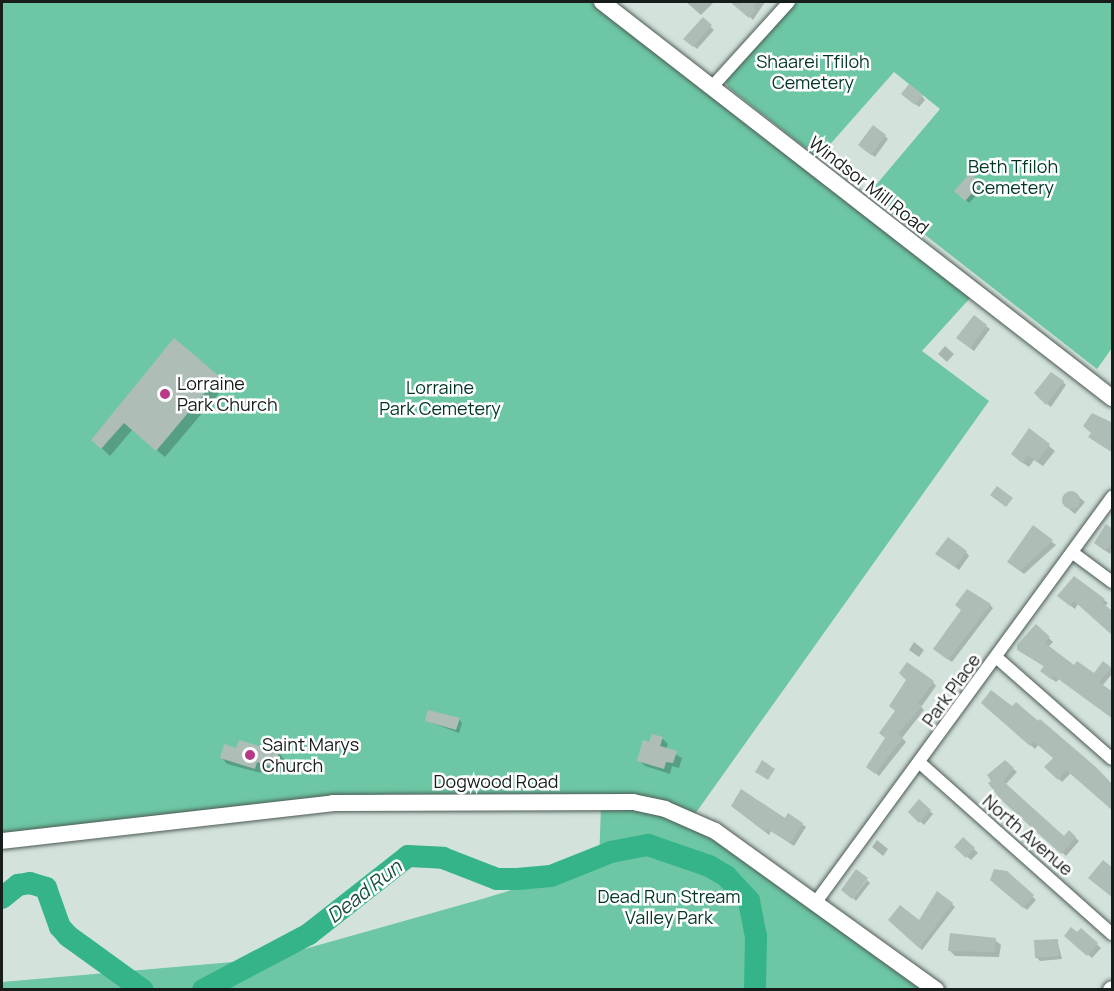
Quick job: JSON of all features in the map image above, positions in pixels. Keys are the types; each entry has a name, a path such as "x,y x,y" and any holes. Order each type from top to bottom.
{"street":[{"path":"711,88 789,2"},
{"name":"Windsor Mill Road","path":"612,4 711,88 1113,398"},
{"name":"Park Place","path":"816,902 1113,497"},
{"path":"1073,553 1113,582"},
{"path":"996,657 1113,759"},
{"name":"North Avenue","path":"920,763 1113,934"},
{"name":"Dogwood Road","path":"2,841 333,803 633,802 665,809 715,831 936,990"}],"green space":[{"name":"Lorraine Park Cemetery","path":"2,2 591,2 971,297 922,351 989,401 695,814 602,794 387,794 288,800 2,835"},
{"name":"Beth Tfiloh Cemetery","path":"795,2 1112,2 1112,348 1097,369 870,192 940,109 894,72 818,158 728,87 725,79"},
{"name":"Dead Run Stream Valley Park","path":"601,806 660,813 719,841 924,990 2,990 2,982 269,959 482,899 599,863"}],"building":[{"path":"730,2 757,2 753,7 756,10 749,18"},
{"path":"703,17 712,25 693,47 683,39"},
{"path":"909,84 923,95 915,105 901,94"},
{"path":"873,125 886,135 871,155 858,145"},
{"path":"970,173 981,183 965,201 954,191"},
{"path":"974,315 987,325 970,348 956,338"},
{"name":"Lorraine Park Church","path":"174,338 219,376 156,451 124,423 101,449 91,440"},
{"path":"1051,372 1064,381 1046,405 1034,393"},
{"path":"1092,413 1113,423 1113,453 1088,437 1091,433 1083,426"},
{"path":"1029,428 1050,444 1037,462 1028,455 1022,463 1011,454"},
{"path":"997,486 1013,498 1006,507 990,495"},
{"path":"1071,491 1077,494 1080,500 1077,506 1071,509 1065,506 1062,500 1065,494"},
{"path":"1106,524 1113,529 1113,541 1105,551 1094,543"},
{"path":"1033,525 1053,540 1020,571 1007,562"},
{"path":"948,537 967,551 955,567 935,554"},
{"path":"1074,576 1105,599 1102,603 1113,611 1113,636 1074,601 1070,606 1057,596"},
{"path":"967,589 991,604 948,660 933,649 961,610 955,605"},
{"path":"1036,624 1050,637 1045,643 1074,665 1077,661 1094,673 1103,661 1112,668 1099,682 1113,692 1113,719 1054,676 1052,680 1040,671 1044,666 1017,650 1017,645"},
{"path":"907,662 934,681 918,703 922,706 898,734 903,738 875,774 866,767 885,738 879,733 895,711 889,706 906,680 899,673"},
{"path":"991,690 1012,706 1016,702 1038,721 1040,719 1097,768 1113,785 1113,811 1066,770 1058,780 1044,767 1053,758 1034,742 1030,746 981,703"},
{"path":"428,710 460,718 456,730 425,721"},
{"path":"652,734 663,737 660,746 677,751 673,763 666,762 664,769 637,761 643,740 649,742"},
{"name":"Saint Marys Church","path":"239,740 279,752 275,767 257,762 255,769 220,758 224,744 236,748"},
{"path":"762,760 775,769 768,780 755,772"},
{"path":"1005,760 1014,768 1003,781 1064,836 1069,830 1076,837 1061,854 1000,799 988,783 991,781 987,775"},
{"path":"741,789 785,818 788,813 803,823 790,843 767,829 765,832 731,806"},
{"path":"919,799 931,810 919,823 908,812"},
{"path":"963,837 975,848 966,858 954,847"},
{"path":"1103,860 1113,868 1113,898 1088,878"},
{"path":"856,869 868,878 852,899 841,890"},
{"path":"994,869 1007,871 1034,895 1023,908 990,880"},
{"path":"937,891 953,903 919,948 888,920 900,905 919,920"},
{"path":"1071,927 1077,932 1081,928 1098,943 1087,956 1064,936"},
{"path":"950,933 996,938 994,952 948,951"},
{"path":"1058,939 1059,956 1035,958 1034,940"}],"waterway":[{"name":"Dead Run","path":"203,990 309,934 408,856 443,858 497,879 517,879 551,876 611,852 648,845 709,866 726,876 749,901 756,936 755,990"},
{"name":"Dead Run","path":"2,898 18,885 30,883 46,888 60,927 68,936 143,990"}],"place":[{"name":"Lorraine Park Church","path":"165,394"},
{"name":"Saint Marys Church","path":"250,755"}],"park label":[{"name":"Shaarei Tfiloh Cemetery","path":"813,72"}]}
